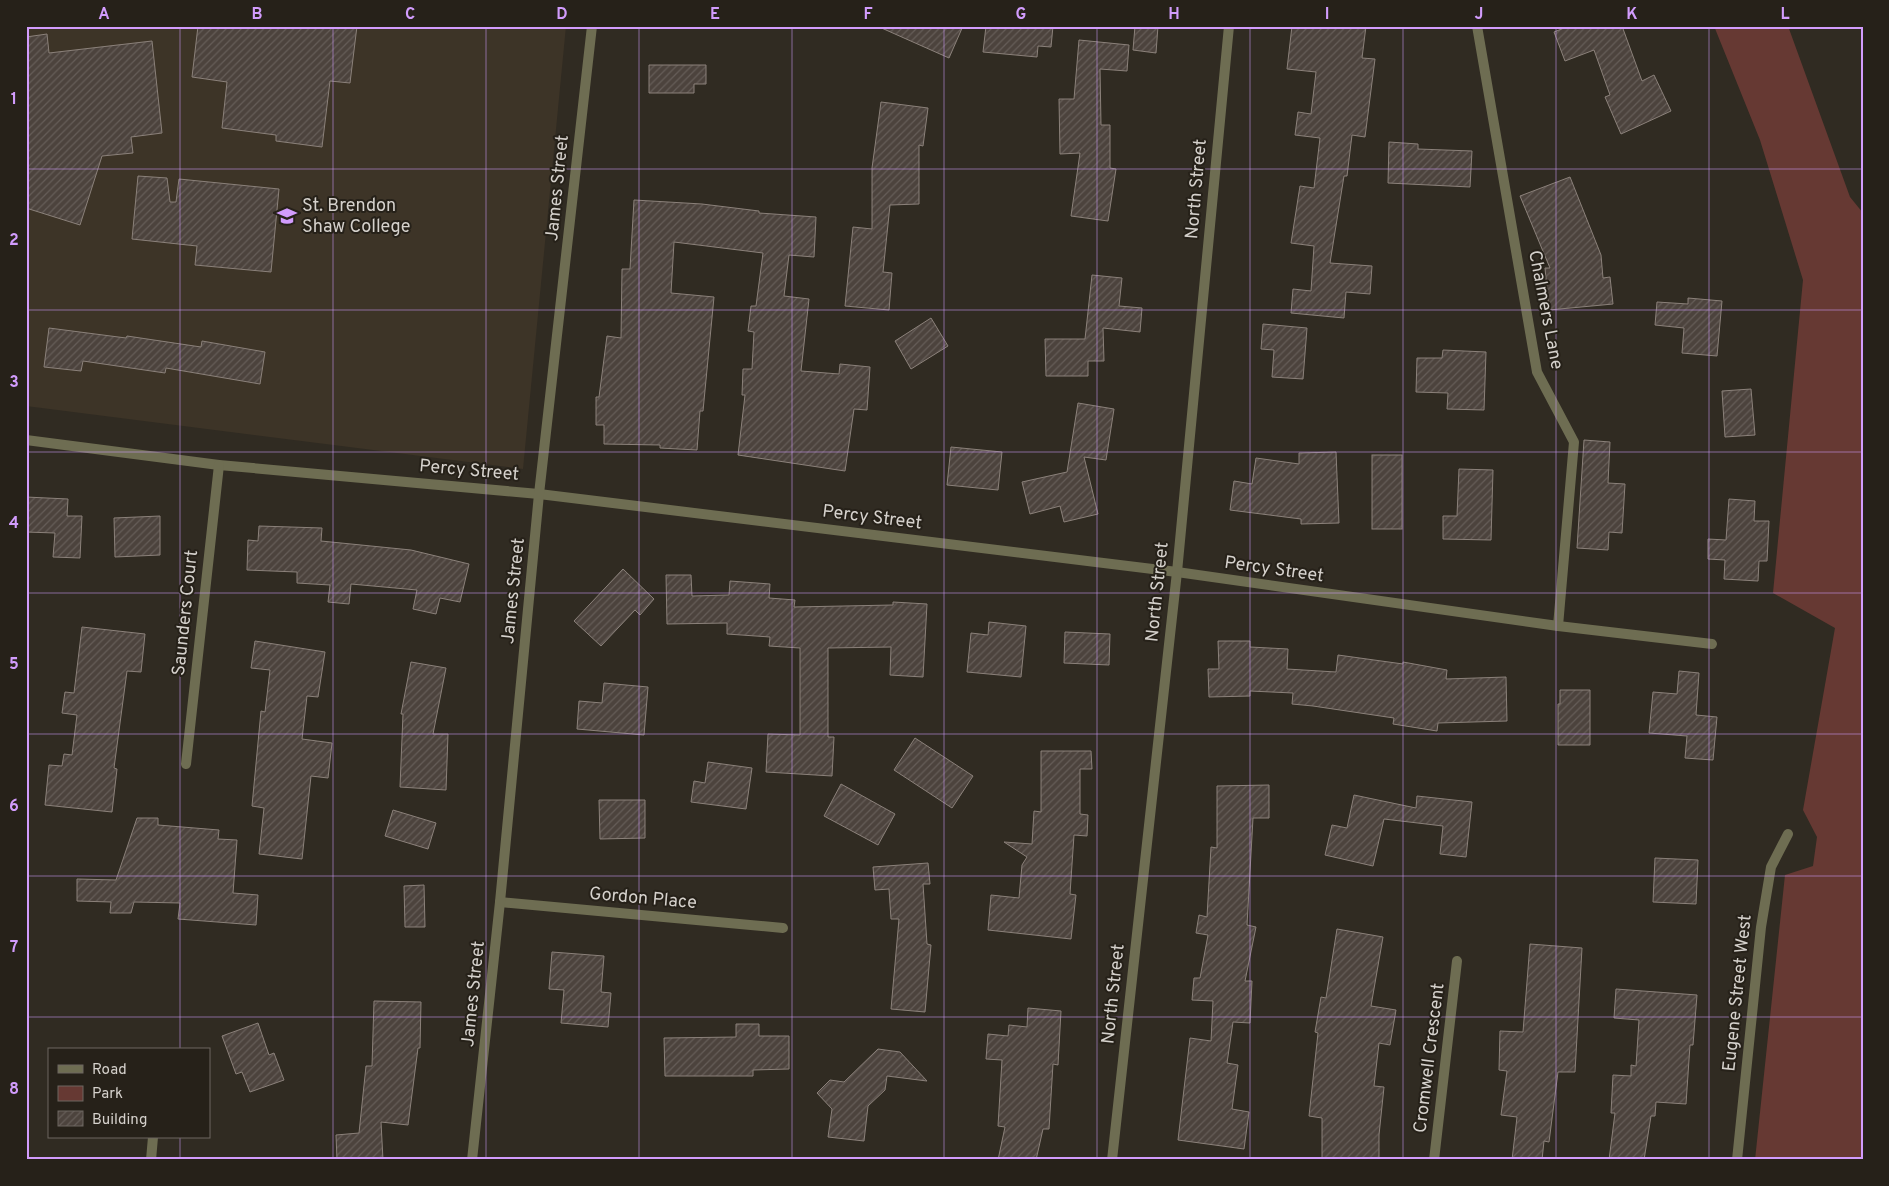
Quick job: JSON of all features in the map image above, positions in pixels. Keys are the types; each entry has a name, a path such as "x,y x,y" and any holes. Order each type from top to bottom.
{"street":[{"name":"James Street","path":"472,1160 500,902 540,494 592,26"},
{"name":"North Street","path":"1112,1160 1177,572 1229,26"},
{"name":"Chalmers Lane","path":"1477,26 1537,372 1574,442 1558,626"},
{"name":"Percy Street","path":"26,440 219,465 540,494 1177,572 1558,626 1712,644"},
{"name":"Saunders Court","path":"186,764 219,465"},
{"name":"Eugene Street West","path":"1737,1160 1761,927 1771,867 1788,834"},
{"name":"Gordon Place","path":"500,902 783,928"},
{"name":"Cromwell Crescent","path":"1434,1160 1457,961"},
{"path":"151,1160 154,1138"}],"shaded area":[{"name":"St. Brendon Shaw College","path":"26,26 566,26 523,469 26,406"}],"green space":[{"path":"1714,26 1788,26 1850,197 1863,213 1863,1160 1755,1160 1785,875 1813,866 1817,837 1803,810 1835,628 1773,593 1803,280 1760,140"}],"building":[{"path":"198,26 286,26 303,28 304,26 357,26 350,83 330,81 322,147 276,141 276,135 222,128 227,82 192,77"},
{"path":"877,26 963,26 949,58"},
{"path":"986,26 1053,26 1051,47 1038,46 1037,57 983,52"},
{"path":"1135,26 1158,26 1156,53 1133,50"},
{"path":"1292,26 1366,26 1362,58 1375,59 1365,137 1352,135 1347,176 1344,176 1330,263 1372,266 1370,294 1346,292 1344,318 1291,313 1293,289 1311,291 1314,246 1291,243 1300,186 1314,188 1320,138 1295,135 1298,112 1311,114 1316,72 1287,69"},
{"path":"1569,26 1622,26 1642,81 1654,75 1671,111 1621,134 1605,97 1610,95 1594,50 1565,61 1554,32"},
{"path":"47,34 49,53 152,41 162,133 131,137 133,153 102,156 80,225 26,208 26,37"},
{"path":"1079,40 1129,45 1127,71 1100,69 1101,125 1110,125 1110,168 1116,169 1108,221 1071,216 1080,153 1060,154 1059,99 1074,99"},
{"path":"649,65 706,65 706,84 694,84 694,93 649,93"},
{"path":"881,102 928,108 923,146 919,145 919,204 890,205 883,272 892,273 889,310 845,306 853,227 872,229 872,168"},
{"path":"1389,142 1418,144 1418,149 1472,151 1470,187 1388,183"},
{"path":"138,176 167,178 170,202 176,202 179,179 279,189 271,272 195,265 197,246 132,239"},
{"path":"1570,177 1601,255 1603,278 1610,277 1613,304 1549,310 1545,268 1550,268 1520,196"},
{"path":"634,200 702,204 759,211 759,213 816,217 814,257 789,255 784,296 809,299 801,371 839,374 840,364 870,367 867,410 854,409 845,471 738,455 745,395 742,395 743,369 752,369 754,332 748,331 751,306 756,306 763,253 674,242 671,293 714,297 703,411 700,411 697,450 660,448 660,445 604,444 604,425 596,425 596,397 599,397 607,336 621,338 622,269 630,269"},
{"path":"1092,275 1122,278 1119,306 1142,308 1140,332 1103,328 1104,361 1088,361 1088,376 1046,376 1045,339 1085,339"},
{"path":"1688,298 1722,301 1717,356 1682,353 1684,328 1655,325 1657,302 1688,304"},
{"path":"931,318 948,346 911,369 895,341"},
{"path":"1263,324 1307,328 1303,379 1272,377 1274,350 1261,349"},
{"path":"49,328 126,338 127,336 201,347 202,341 265,352 260,384 166,368 165,373 83,361 81,371 44,367"},
{"path":"1443,350 1486,352 1484,410 1447,409 1448,393 1416,392 1417,358 1442,358"},
{"path":"1751,389 1755,435 1725,437 1722,391"},
{"path":"1078,403 1114,409 1106,460 1084,457 1098,514 1064,522 1060,506 1030,514 1022,482 1067,472"},
{"path":"1584,440 1610,442 1608,483 1625,484 1622,533 1609,532 1608,550 1577,548"},
{"path":"951,447 1002,452 998,490 947,485"},
{"path":"1336,452 1339,523 1301,524 1301,519 1230,510 1234,481 1252,484 1256,458 1299,464 1299,453"},
{"path":"1372,455 1402,455 1402,529 1372,529"},
{"path":"1459,469 1493,470 1491,540 1443,539 1443,516 1457,516"},
{"path":"26,497 68,499 67,516 82,516 80,558 53,557 55,533 26,532"},
{"path":"1729,499 1755,501 1754,521 1769,521 1767,561 1759,561 1758,581 1724,579 1725,560 1708,559 1708,539 1726,540"},
{"path":"160,516 160,555 115,557 114,518"},
{"path":"259,526 322,528 321,541 411,550 469,564 460,602 440,598 436,614 413,609 417,590 351,584 349,604 328,602 330,585 297,583 297,572 247,570 248,540 258,541"},
{"path":"623,569 654,599 640,615 635,610 601,646 574,621"},
{"path":"666,575 691,575 692,596 729,595 730,581 770,584 769,598 795,600 794,607 893,605 893,602 927,604 923,677 890,675 891,647 828,648 828,737 834,737 832,776 766,772 768,734 800,735 800,648 769,646 770,637 727,634 727,623 667,624"},
{"path":"989,622 1026,626 1021,677 967,672 971,633 988,635"},
{"path":"82,627 145,634 141,672 127,671 114,768 117,769 112,812 45,805 49,765 62,766 64,754 72,755 77,715 62,713 65,692 74,693"},
{"path":"1065,632 1110,634 1109,665 1064,663"},
{"path":"255,641 325,652 318,697 307,696 302,739 332,743 328,778 311,776 302,859 259,854 264,808 252,806 261,711 265,712 270,670 251,668"},
{"path":"1218,641 1250,641 1250,647 1288,649 1287,669 1336,672 1338,655 1403,664 1403,662 1447,670 1446,679 1506,677 1507,721 1438,723 1437,731 1393,724 1394,718 1292,704 1293,693 1250,691 1250,696 1209,697 1208,669 1219,669"},
{"path":"411,662 446,668 433,734 448,734 446,790 400,787 403,714 401,714"},
{"path":"1679,671 1699,673 1696,715 1717,717 1713,760 1685,758 1687,736 1649,733 1653,692 1677,694"},
{"path":"604,683 648,687 644,735 577,729 579,701 602,703"},
{"path":"1560,690 1590,690 1590,745 1558,745"},
{"path":"915,738 973,776 952,808 894,770"},
{"path":"1041,751 1091,751 1092,769 1080,769 1080,814 1088,815 1087,836 1074,835 1070,894 1076,895 1071,939 988,930 991,895 1019,898 1022,865 1027,857 1004,842 1032,844 1034,811 1041,812"},
{"path":"708,762 752,768 746,809 691,802 694,781 705,783"},
{"path":"841,784 895,814 878,845 824,816"},
{"path":"1269,785 1269,818 1253,818 1247,925 1256,927 1245,981 1252,981 1250,1023 1233,1022 1227,1063 1238,1065 1232,1109 1249,1112 1244,1149 1178,1140 1190,1038 1211,1041 1213,1001 1192,1000 1194,978 1200,978 1208,935 1196,933 1199,915 1207,917 1211,847 1217,848 1217,786"},
{"path":"1354,795 1416,808 1417,796 1472,802 1466,857 1440,854 1443,826 1384,819 1373,866 1325,855 1332,825 1347,828"},
{"path":"599,800 645,800 645,838 600,839"},
{"path":"393,810 436,823 428,849 385,836"},
{"path":"137,818 158,818 158,825 219,830 218,839 237,840 233,893 258,895 256,925 178,919 180,903 134,902 131,913 110,913 111,902 77,901 77,879 116,880"},
{"path":"1655,858 1698,860 1696,904 1653,902"},
{"path":"928,863 930,884 923,884 927,944 931,945 925,1012 891,1009 899,919 891,919 889,889 875,890 873,867"},
{"path":"424,885 425,927 405,927 404,886"},
{"path":"1337,929 1383,937 1371,1006 1396,1010 1390,1045 1379,1043 1374,1086 1384,1087 1379,1135 1379,1160 1322,1160 1322,1118 1309,1116 1318,1033 1315,1032 1321,997 1326,998"},
{"path":"1530,944 1582,948 1575,1072 1558,1072 1549,1142 1544,1141 1542,1160 1512,1160 1517,1117 1501,1115 1507,1071 1499,1070 1500,1031 1523,1032"},
{"path":"552,952 604,956 601,992 611,993 608,1027 561,1023 564,990 549,989"},
{"path":"1616,989 1697,995 1693,1045 1690,1045 1686,1104 1656,1102 1655,1116 1651,1116 1644,1160 1609,1160 1615,1113 1611,1113 1613,1075 1631,1076 1631,1065 1636,1066 1639,1020 1614,1018"},
{"path":"374,1001 421,1002 420,1048 418,1048 408,1125 381,1122 383,1160 337,1160 336,1135 359,1133 366,1066 372,1066"},
{"path":"1028,1008 1061,1011 1058,1065 1053,1064 1049,1129 1043,1129 1036,1160 998,1160 1005,1127 998,1126 1002,1060 986,1059 988,1034 1008,1036 1009,1025 1027,1027"},
{"path":"258,1023 269,1055 274,1053 284,1080 250,1092 242,1072 236,1074 222,1036"},
{"path":"736,1024 759,1024 759,1036 789,1036 789,1069 753,1070 753,1076 665,1076 664,1038 736,1037"},
{"path":"878,1049 900,1052 927,1081 887,1076 885,1090 868,1106 864,1141 828,1137 832,1109 817,1093 830,1080 844,1082"}],"place":[{"name":"St. Brendon Shaw College","path":"287,216"}]}
